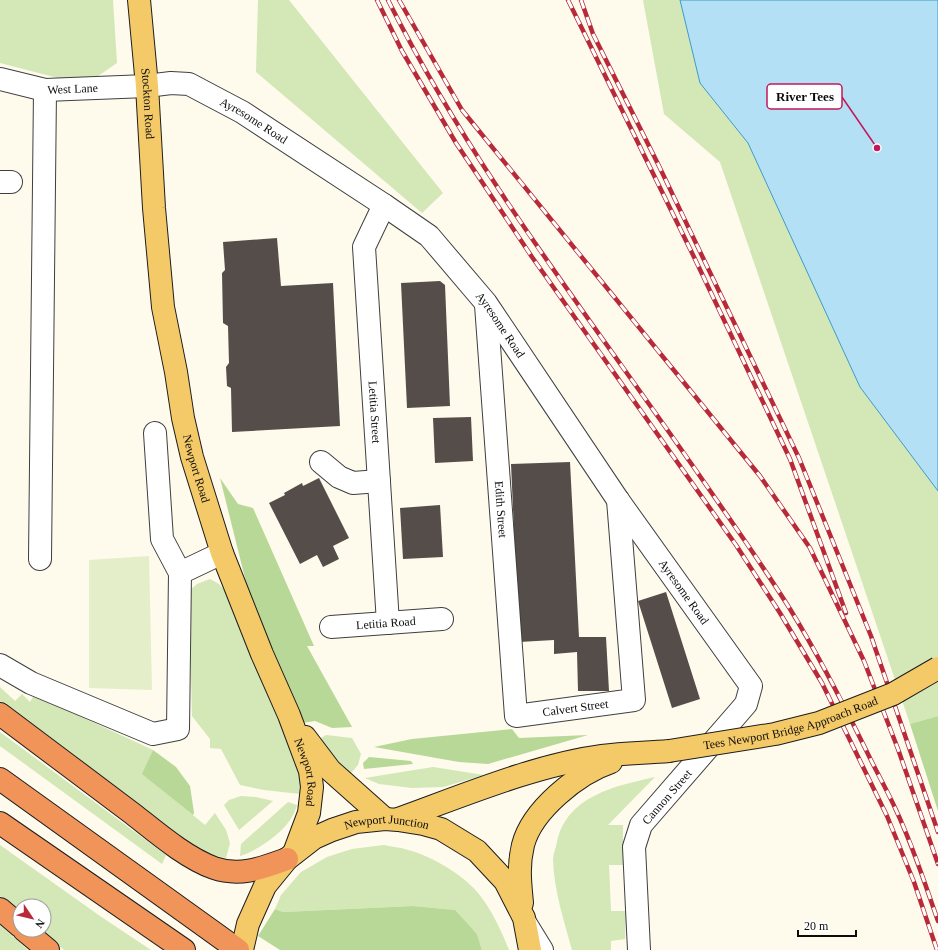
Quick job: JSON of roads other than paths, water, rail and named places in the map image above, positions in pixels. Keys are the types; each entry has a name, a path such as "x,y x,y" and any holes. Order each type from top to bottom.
{"highway":[{"path":"0,714 166,839 197,860 214,868 235,872 254,871 290,856"},
{"path":"0,779 238,950"},
{"path":"0,823 184,950"},
{"path":"0,909 12,919"},
{"path":"34,938 48,950"}],"main road":[{"name":"Stockton Road","path":"139,0 147,86 154,208"},
{"name":"Newport Road","path":"154,208 163,307 176,372 183,418 192,457 222,554 262,654 289,715 310,771 312,787 310,813 290,856"},
{"name":"Tees Newport Bridge Approach Road","path":"391,819 555,766 602,756 669,751 775,734 819,723 893,694 938,668"},
{"name":"Newport Road","path":"289,715 330,770 391,819"},
{"name":"Tees Newport Bridge Approach Road","path":"525,921 519,873 523,844 534,821 550,802 566,787 607,763 636,754"},
{"name":"Newport Junction","path":"242,950 248,924 265,886 290,856 314,838 332,830 356,822 391,819 423,824 441,830 477,851 505,881 525,921 530,950"}],"street":[{"name":"West Lane","path":"0,79 45,90 147,86"},
{"name":"Ayresome Road","path":"147,86 171,83 189,84 242,112 429,236 486,302 618,500 751,686"},
{"path":"40,559 45,90"},
{"name":"Letitia Street","path":"384,205 364,247 388,623"},
{"name":"Edith Street","path":"486,302 516,716"},
{"path":"0,665 31,682 152,734 178,729 180,573 162,539 155,433"},
{"path":"321,462 339,477 353,483 379,481"},
{"name":"Calvert Street","path":"516,716 634,700 618,500"},
{"path":"180,573 222,554"},
{"name":"Letitia Road","path":"331,627 442,619"},
{"name":"Cannon Street","path":"639,950 634,847 641,825 746,704 751,686"},
{"path":"525,921 542,950"}],"water":[{"path":"680,0 938,0 938,491 860,387 748,143 700,83"}],"railway":[{"path":"377,0 402,51 456,143 532,257 736,545 780,613 822,683 887,816 914,882 937,950"},
{"path":"388,0 423,65 460,128 500,191 541,252 771,579 801,627 840,698 893,803 913,851 938,921"},
{"path":"399,0 462,110 760,476 810,548 864,661 898,749 938,864"},
{"path":"568,0 694,257 790,459 846,613"},
{"path":"581,0 593,34 658,164 799,458 871,636 938,832"}],"place":[{"name":"River Tees","path":"877,148"}]}
